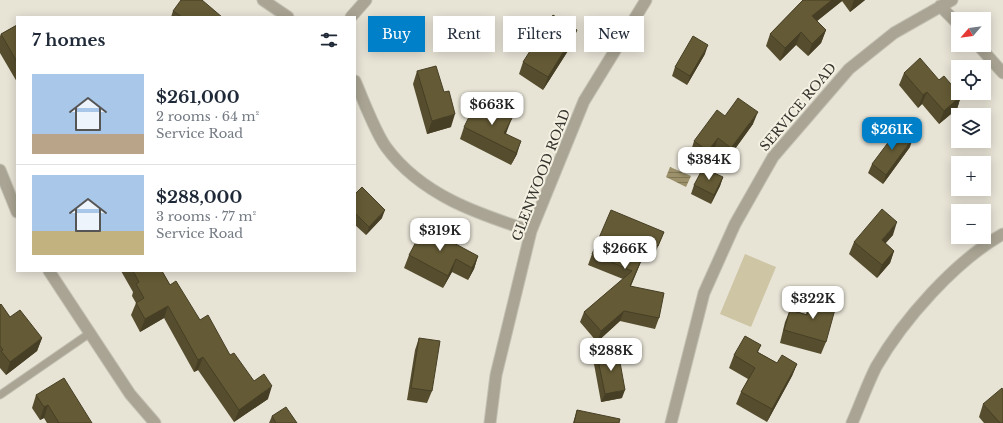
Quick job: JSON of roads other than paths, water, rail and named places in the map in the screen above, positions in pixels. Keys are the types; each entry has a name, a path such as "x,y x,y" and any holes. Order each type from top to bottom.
{"street":[{"path":"263,0 287,16"},
{"path":"352,16 366,0"},
{"name":"GLENWOOD ROAD","path":"490,423 496,375 531,231 584,101 646,0"},
{"name":"SERVICE ROAD","path":"670,423 704,293 735,224 773,157 848,69 894,33 952,0"},
{"path":"940,6 951,17"},
{"path":"984,52 1003,73"},
{"path":"356,83 385,147 407,170 443,198 457,205 490,218 531,231"},
{"path":"0,170 16,210"},
{"path":"852,423 876,368 902,329 935,289 968,260 1003,234"},
{"path":"51,272 130,394 155,423"}],"lane":[{"path":"0,395 90,334"}]}
